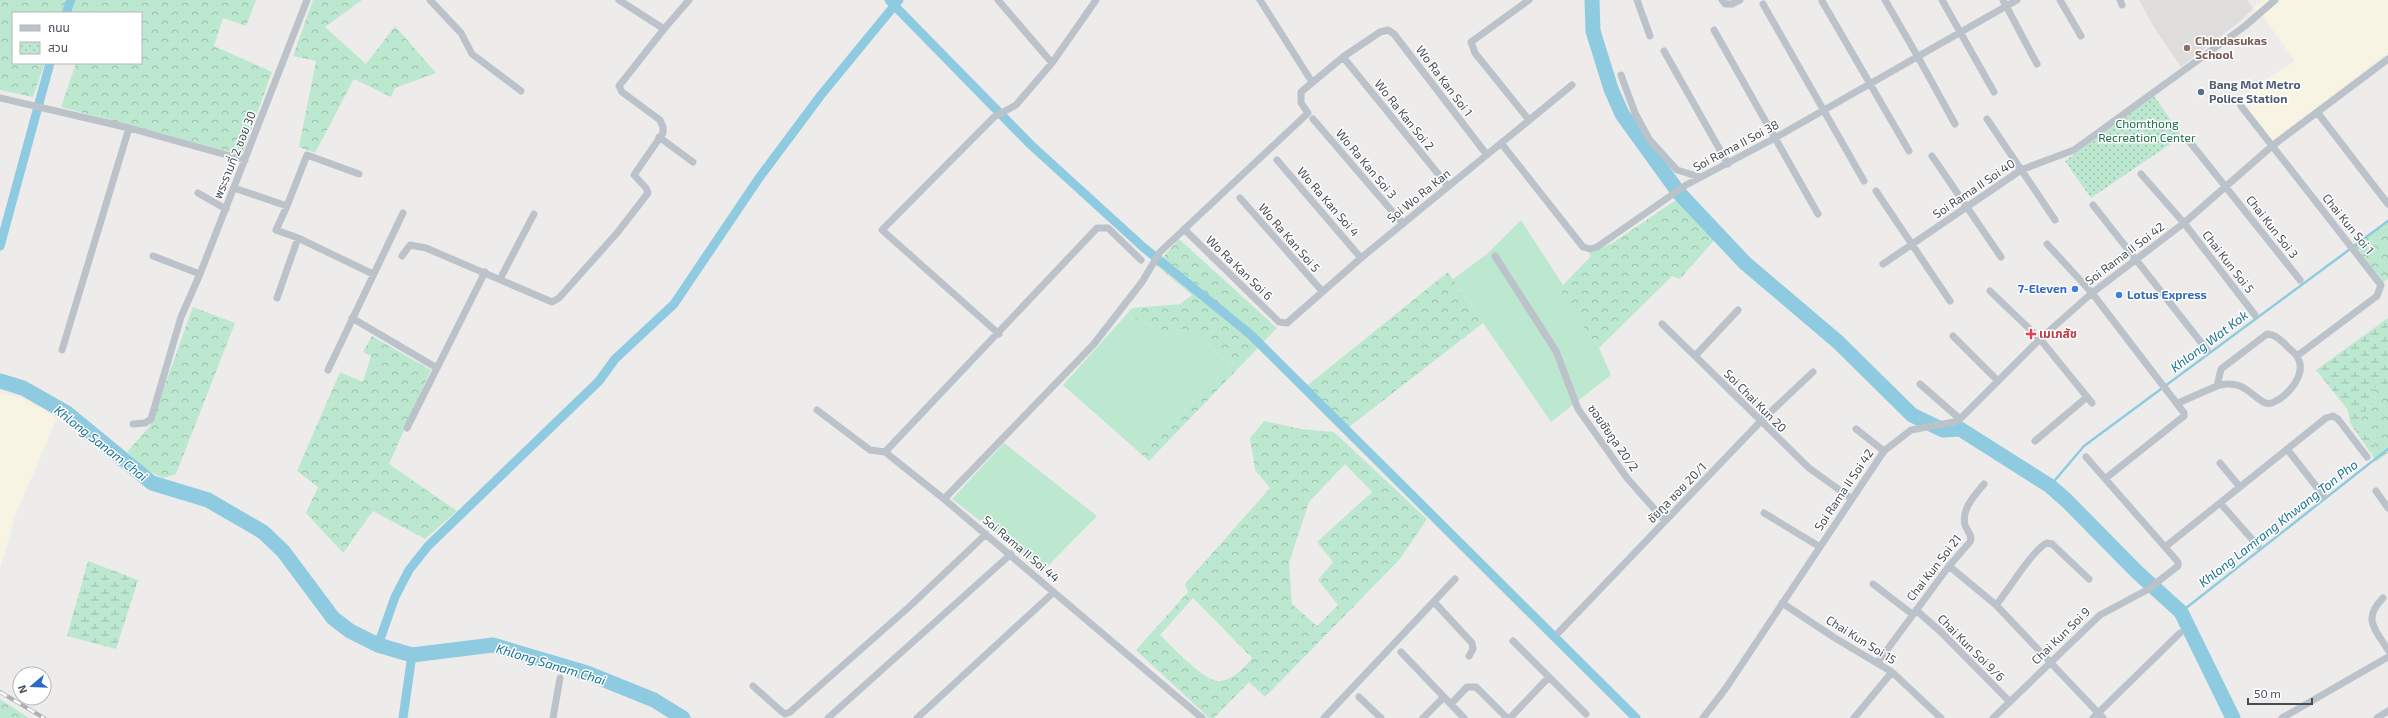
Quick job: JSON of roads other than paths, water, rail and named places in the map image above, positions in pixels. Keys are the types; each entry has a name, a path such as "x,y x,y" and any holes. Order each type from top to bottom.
{"street":[{"name":"พระรามที่ 2 ซอย 30","path":"133,424 145,423 151,419 181,317 226,209 306,0"},
{"path":"430,0 461,33 472,54 521,92"},
{"path":"619,0 664,29"},
{"path":"402,256 408,246 413,244 485,272 546,301 552,302 559,298 617,233 648,193 646,188 634,175 664,127 660,120 622,92 620,86 688,0"},
{"path":"998,0 1052,64"},
{"path":"998,334 882,230 994,117 1016,105 1052,64 1096,0"},
{"path":"1260,0 1312,82"},
{"path":"1529,0 1472,42 1475,52 1529,120"},
{"path":"1638,0 1650,36"},
{"path":"1722,0 1725,4 1732,4 1740,0"},
{"path":"1885,0 1954,124"},
{"path":"1942,0 1962,32 1994,92"},
{"name":"Soi Rama II Soi 38","path":"1501,144 1583,247 1590,249 1597,248 1626,229 1686,185 1775,138 1962,32 2004,3 2017,0"},
{"path":"2060,0 2081,36"},
{"name":"Soi Rama II Soi 40","path":"1884,264 1911,243 1968,207 2021,170 2074,150 2245,26 2275,0"},
{"path":"1822,1 1910,151"},
{"path":"2004,3 2037,64"},
{"path":"1764,4 1786,46 1825,110 1864,181"},
{"name":"Wo Ra Kan Soi 1","path":"1343,57 1380,32 1388,30 1394,34 1486,155"},
{"path":"1714,30 1818,214"},
{"path":"1664,51 1728,164"},
{"path":"944,499 1093,345 1142,282 1160,252 1308,113 1302,103 1301,92 1343,57"},
{"name":"Wo Ra Kan Soi 2","path":"1343,57 1448,186"},
{"name":"Soi Rama II Soi 42","path":"1703,718 1726,688 1884,451 1911,430 1949,423 1960,419 2040,340 2092,293 2184,223 2227,187 2272,146 2388,59"},
{"path":"1621,75 1635,113 1649,139 1677,170 1700,177"},
{"name":"Soi Wo Ra Kan","path":"1280,322 1286,323 1293,319 1322,291 1361,258 1572,85"},
{"path":"0,98 46,110 129,128 245,160"},
{"name":"Chai Kun Soi 1","path":"2241,106 2358,253 2381,285 2377,296 2297,356"},
{"path":"2317,112 2388,204"},
{"name":"Wo Ra Kan Soi 3","path":"1313,119 1403,224"},
{"path":"1987,119 2055,220"},
{"path":"62,350 129,128"},
{"path":"659,137 693,162"},
{"name":"Chai Kun Soi 3","path":"2189,141 2300,280"},
{"path":"360,174 307,155 276,230 298,238 373,274"},
{"path":"1932,156 2001,257"},
{"name":"Wo Ra Kan Soi 4","path":"1277,160 1361,258"},
{"name":"Chai Kun Soi 5","path":"2141,174 2184,223 2255,315"},
{"path":"234,188 287,206"},
{"path":"1876,191 1950,301"},
{"path":"198,193 226,209"},
{"name":"Wo Ra Kan Soi 5","path":"1240,198 1322,291"},
{"path":"2093,206 2207,350"},
{"path":"328,370 403,213"},
{"path":"500,279 534,214"},
{"path":"885,452 1097,228 1108,228 1141,260"},
{"name":"Wo Ra Kan Soi 6","path":"1184,229 1280,322"},
{"path":"277,298 298,238"},
{"path":"2047,244 2092,293 2178,403 2184,416 2106,478"},
{"path":"153,256 200,274"},
{"name":"ซอยชัยกูล 20/2","path":"1495,256 1556,351 1578,409 1627,478 1665,522"},
{"path":"407,428 485,272"},
{"path":"1990,291 2040,340 2092,403"},
{"path":"1695,356 1738,310"},
{"path":"352,318 437,368"},
{"name":"Soi Chai Kun 20","path":"1662,324 1760,422 1809,468 1852,499"},
{"path":"2178,403 2224,383 2242,386 2262,403 2274,403 2290,391 2297,380 2300,369 2297,356 2277,336 2267,334 2220,369 2217,386"},
{"path":"1953,336 1998,381"},
{"name":"ชัยกูล ซอย 20/1","path":"1559,632 1760,422 1812,372"},
{"path":"1920,384 1960,419"},
{"path":"2035,441 2087,397"},
{"name":"Soi Rama II Soi 44","path":"817,410 870,450 885,452 944,499 1011,554 1202,718"},
{"path":"2166,547 2222,504 2240,487 2326,418 2333,416 2338,418 2367,457"},
{"path":"1856,429 1884,451"},
{"path":"2287,449 2323,495"},
{"name":"Chai Kun Soi 9","path":"1993,718 2104,611 2147,590 2162,580 2178,566 2178,562 2166,547 2086,457"},
{"path":"2220,463 2240,487"},
{"name":"Chai Kun Soi 21","path":"1878,662 1949,566 1970,542 1972,538 1964,518 1966,507 1984,484"},
{"path":"2376,491 2388,508"},
{"path":"2222,504 2258,546"},
{"path":"1764,513 1820,547"},
{"path":"753,686 780,712 785,714 790,712 909,607 986,534"},
{"path":"1996,605 2010,589 2036,550 2047,543 2052,544 2089,579"},
{"path":"828,718 1011,554"},
{"path":"1949,566 1996,605 2098,716 2180,633"},
{"path":"1324,718 1435,603 1455,579"},
{"name":"Chai Kun Soi 9/6","path":"1873,584 1941,632 2010,702"},
{"path":"917,718 1054,592"},
{"path":"2383,598 2374,607 2372,624 2388,650"},
{"path":"1435,603 1472,643 1473,649 1469,656"},
{"name":"Chai Kun Soi 15","path":"1782,603 1822,630 1878,662 1892,672 1941,718"},
{"path":"1512,641 1586,714"},
{"path":"1401,652 1464,718"},
{"path":"2282,718 2388,657"},
{"path":"1854,718 1892,672"},
{"path":"1451,704 1467,687 1476,687 1509,718 1549,677"},
{"path":"553,718 560,678"},
{"path":"1359,697 1381,718"},
{"path":"1423,718 1444,697"},
{"path":"2377,718 2388,711"}],"waterway":[{"path":"66,12 71,0"},
{"path":"889,0 1031,145 1143,247 1251,335 1636,718"},
{"path":"378,645 395,597 409,570 428,546 599,381 615,359 674,304 759,178 821,95 899,0"},
{"path":"1592,0 1593,31 1611,89 1622,114 1679,193 1745,263 1838,342 1912,415 1943,430 1960,429 2050,486 2066,500 2137,572 2181,612 2233,718"},
{"path":"0,246 50,64"},
{"name":"Khlong Wat Kok","path":"2050,486 2084,446 2388,221"},
{"name":"Khlong Sanam Chai","path":"0,381 23,388 67,413 152,483 208,500 263,532 283,551 333,618 350,631 378,645 412,655 493,645 587,673 654,700 683,718"},
{"name":"Khlong Lamrang Khwang Ton Pho","path":"2181,612 2388,449"},
{"path":"403,718 412,655"}],"railway":[{"path":"0,692 44,718"}],"place":[{"name":"Chindasukas School","path":"2187,48"},
{"name":"Bang Mot Metro Police Station","path":"2201,92"},
{"name":"7-Eleven","path":"2075,289"},
{"name":"Lotus Express","path":"2119,295"},
{"name":"เมเภสัช","path":"2031,334"}],"park label":[{"name":"Chomthong Recreation Center","path":"2147,131"}]}
